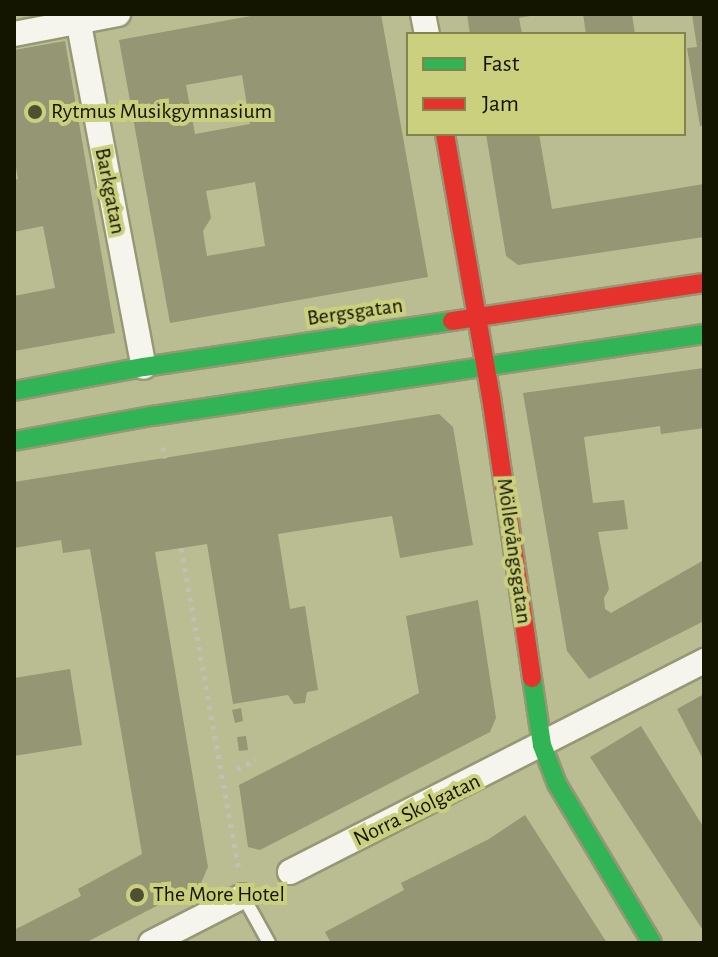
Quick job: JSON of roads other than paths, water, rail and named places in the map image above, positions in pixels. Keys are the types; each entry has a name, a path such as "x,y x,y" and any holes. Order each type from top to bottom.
{"street":[{"path":"14,34 78,18 118,14"},
{"name":"Barkgatan","path":"78,18 144,367"},
{"name":"Möllevångsgatan","path":"445,136 486,366 542,745 557,784 652,943"},
{"name":"Bergsgatan","path":"14,391 144,367 704,283"},
{"path":"14,441 152,416 704,334"},
{"name":"Norra Skolgatan","path":"290,872 704,661"},
{"path":"151,943 243,896"}],"lane":[{"path":"243,896 269,943"}],"place":[{"name":"Rytmus Musikgymnasium","path":"35,112"},
{"name":"The More Hotel","path":"137,895"}]}
